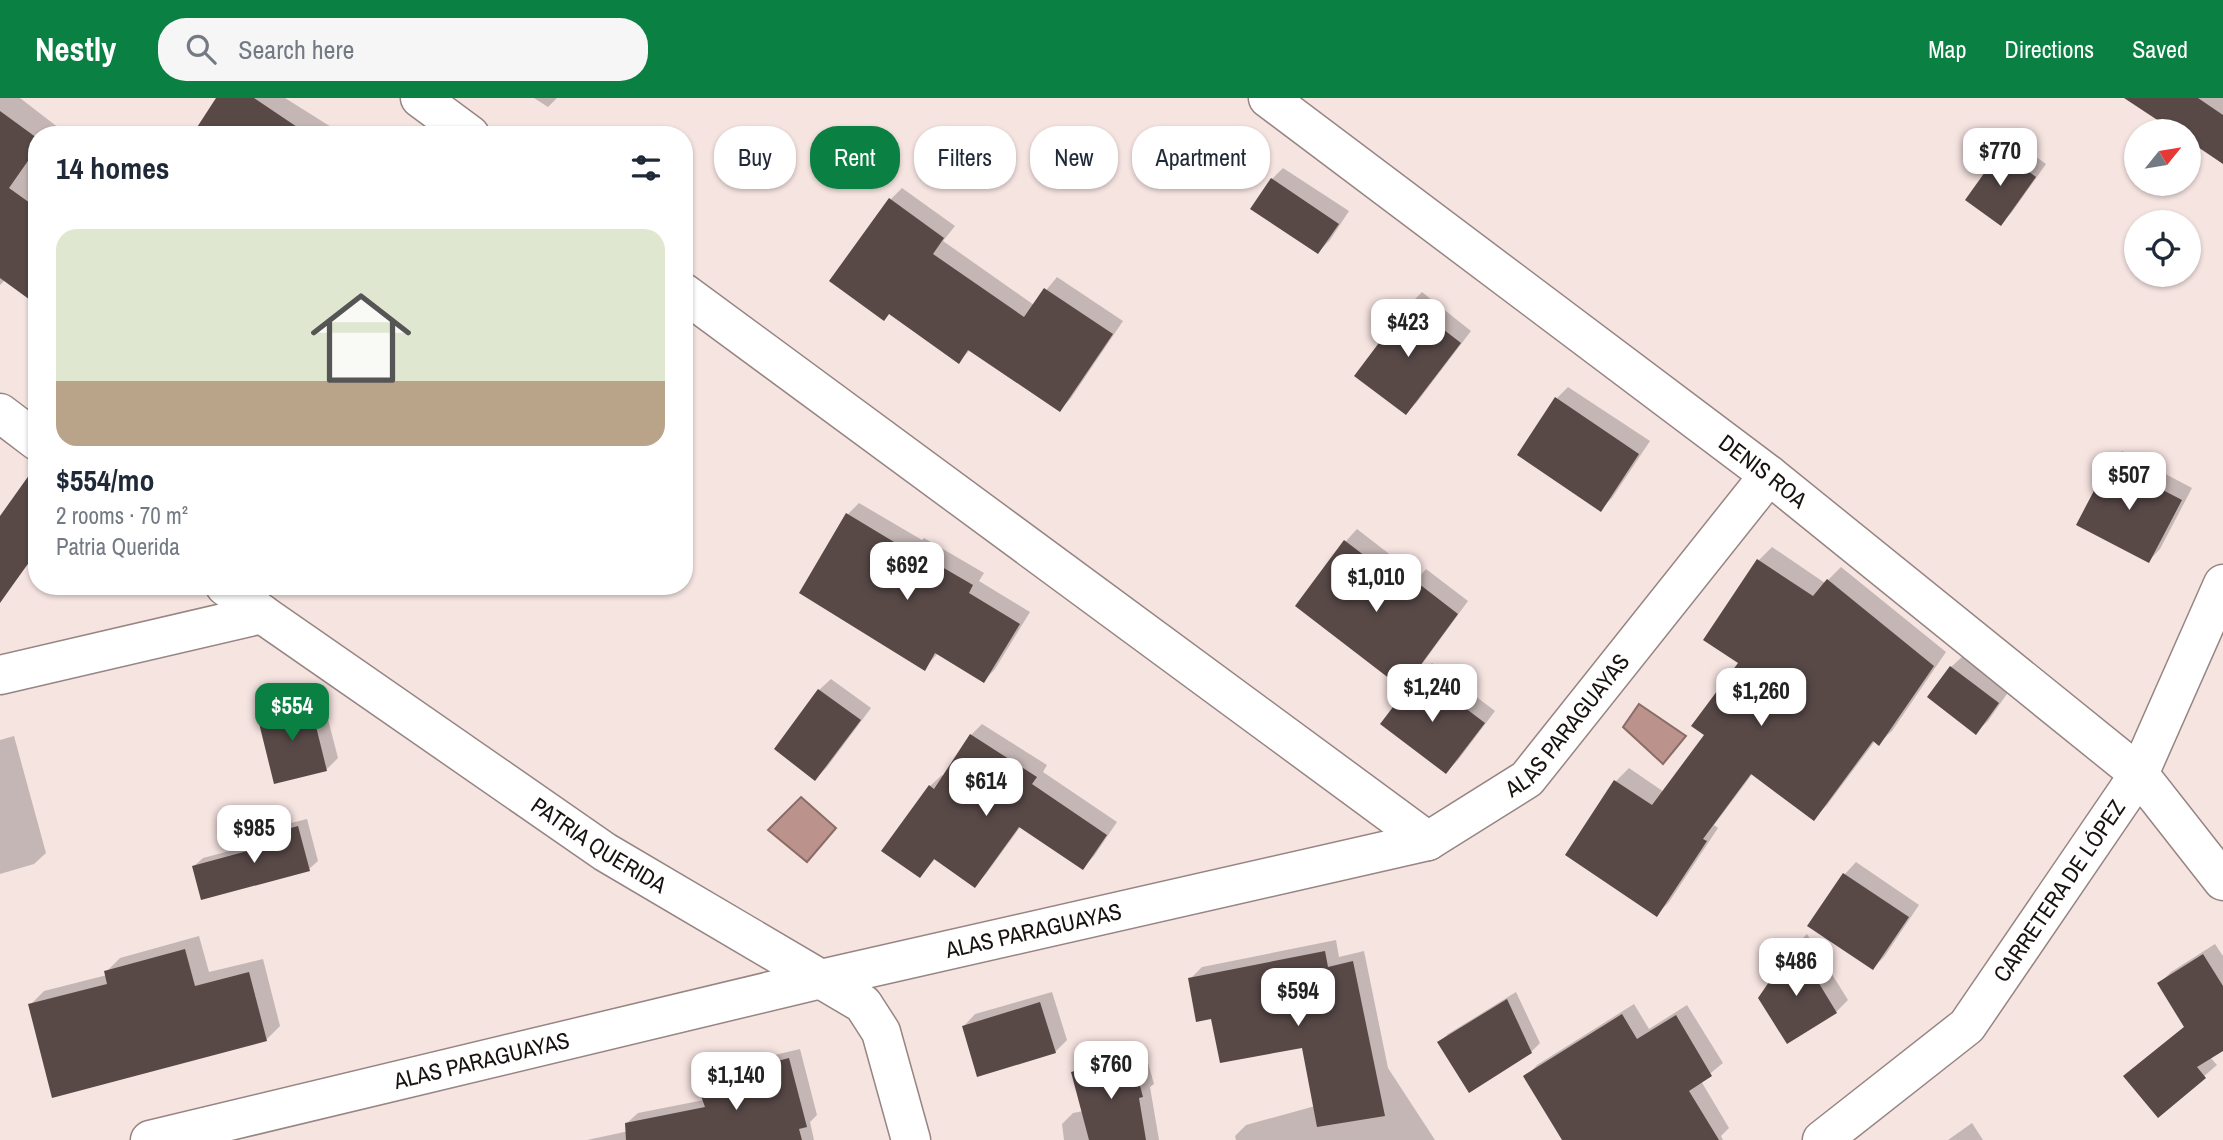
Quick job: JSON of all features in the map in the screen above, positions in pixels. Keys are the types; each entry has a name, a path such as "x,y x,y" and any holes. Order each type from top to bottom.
{"street":[{"path":"420,98 458,126"},
{"name":"DENIS ROA","path":"1268,98 1769,475 2139,774 2223,881"},
{"path":"693,300 1428,841"},
{"path":"0,413 28,434"},
{"name":"ALAS PARAGUAYAS","path":"150,1140 821,979 1428,841 1528,779 1769,475"},
{"name":"CARRETERA DE LÓPEZ","path":"1822,1140 1967,1027 2139,774 2223,584"},
{"name":"PATRIA QUERIDA","path":"237,595 605,852 863,1004 881,1032 911,1140"},
{"path":"0,675 262,614"}],"shaded area":[{"path":"1639,704 1686,736 1663,764 1623,727"},
{"path":"801,797 836,828 807,862 768,830"}],"building":[{"path":"216,98 254,98 296,126 198,126"},
{"path":"2124,98 2198,98 2223,115 2223,164 2202,150 2202,119 2156,119"},
{"path":"0,111 28,131 28,161 9,188 28,202 28,298 0,278"},
{"path":"2000,151 2036,177 2001,226 1965,200"},
{"path":"1270,179 1339,224 1318,254 1250,209 1264,189 1270,189"},
{"path":"889,198 944,238 933,254 1024,317 1044,288 1113,334 1060,412 968,350 959,364 889,314 884,321 829,281"},
{"path":"1409,303 1461,343 1406,415 1354,376"},
{"path":"1555,397 1639,454 1601,512 1517,455"},
{"path":"2109,462 2182,500 2149,563 2076,525"},
{"path":"28,477 28,564 0,603 0,516"},
{"path":"846,513 973,585 969,593 1020,624 984,683 935,653 925,671 799,593"},
{"path":"1344,540 1407,588 1414,580 1458,614 1403,689 1295,606"},
{"path":"1757,559 1813,596 1827,579 1934,666 1879,746 1873,741 1814,821 1751,774 1703,839 1707,841 1657,917 1565,855 1614,780 1652,805 1704,735 1691,726 1738,663 1703,640"},
{"path":"1950,666 1999,703 1976,735 1927,697"},
{"path":"1419,673 1485,723 1446,774 1380,724"},
{"path":"818,689 861,720 815,781 774,749"},
{"path":"310,702 327,771 274,784 257,715"},
{"path":"970,734 1037,777 1032,784 1107,835 1083,870 1019,827 975,888 934,859 920,878 881,851 929,785 934,789"},
{"path":"298,826 310,871 201,900 192,866 251,850 248,840"},
{"path":"1843,873 1909,917 1873,970 1807,926"},
{"path":"1795,944 1837,1013 1787,1044 1758,998"},
{"path":"185,949 195,986 249,972 267,1041 52,1098 28,1004 107,984 104,971"},
{"path":"1325,951 1328,967 1353,961 1385,1116 1317,1127 1302,1048 1220,1063 1211,1019 1196,1022 1188,978"},
{"path":"2203,954 2223,986 2223,1051 2197,1067 2206,1078 2158,1118 2123,1076 2184,1027 2157,983"},
{"path":"1507,999 1532,1053 1469,1093 1437,1042"},
{"path":"1040,1002 1056,1053 977,1077 962,1026"},
{"path":"1622,1014 1637,1039 1676,1015 1712,1076 1689,1091 1719,1140 1562,1140 1523,1076"},
{"path":"1132,1056 1143,1097 1139,1098 1146,1140 1089,1140 1071,1072"},
{"path":"789,1058 807,1127 799,1129 802,1140 626,1140 625,1123 705,1107 701,1096 753,1081 750,1068"}]}
